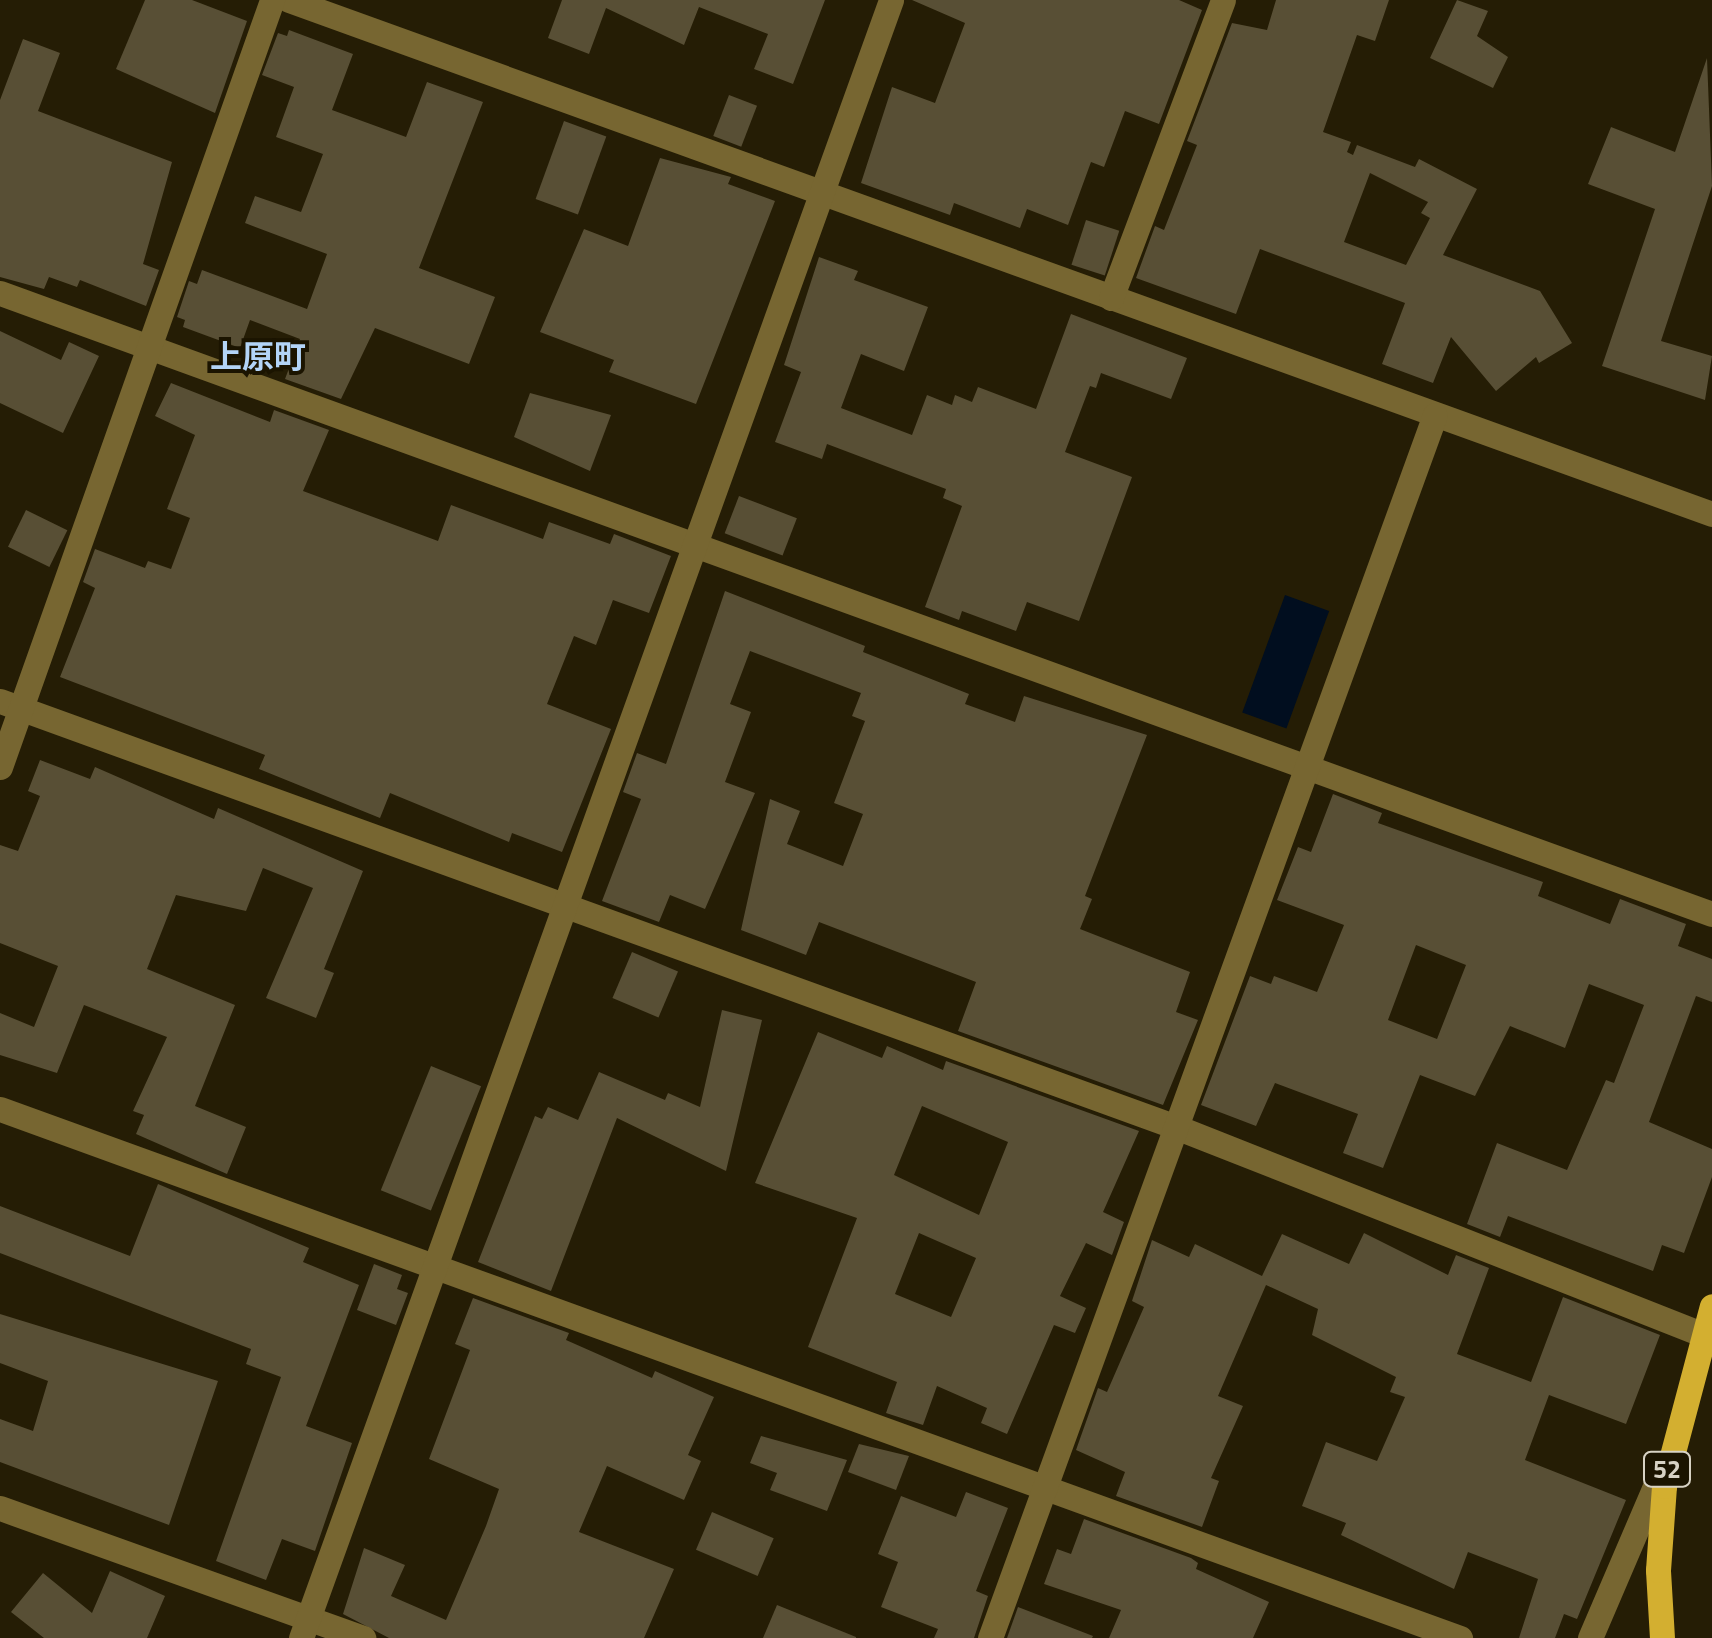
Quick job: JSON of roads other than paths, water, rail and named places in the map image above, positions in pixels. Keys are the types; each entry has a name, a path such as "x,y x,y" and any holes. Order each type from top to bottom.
{"main road":[{"name":"52","path":"1662,1638 1658,1542 1670,1452 1707,1336 1712,1306"}],"street":[{"path":"0,767 10,705 149,348 272,0"},
{"path":"288,0 1712,514"},
{"path":"304,1627 890,0"},
{"path":"1111,298 1218,1"},
{"path":"0,294 1712,914"},
{"path":"990,1638 1434,414"},
{"path":"10,705 1176,1127 1707,1336"},
{"path":"0,1109 1046,1484 1460,1638"},
{"path":"1590,1638 1670,1452"},
{"path":"0,1508 304,1627 364,1638"}],"water":[{"path":"1285,595 1329,611 1286,729 1242,712"}],"district":[{"name":"上原町","path":"258,356"}]}
